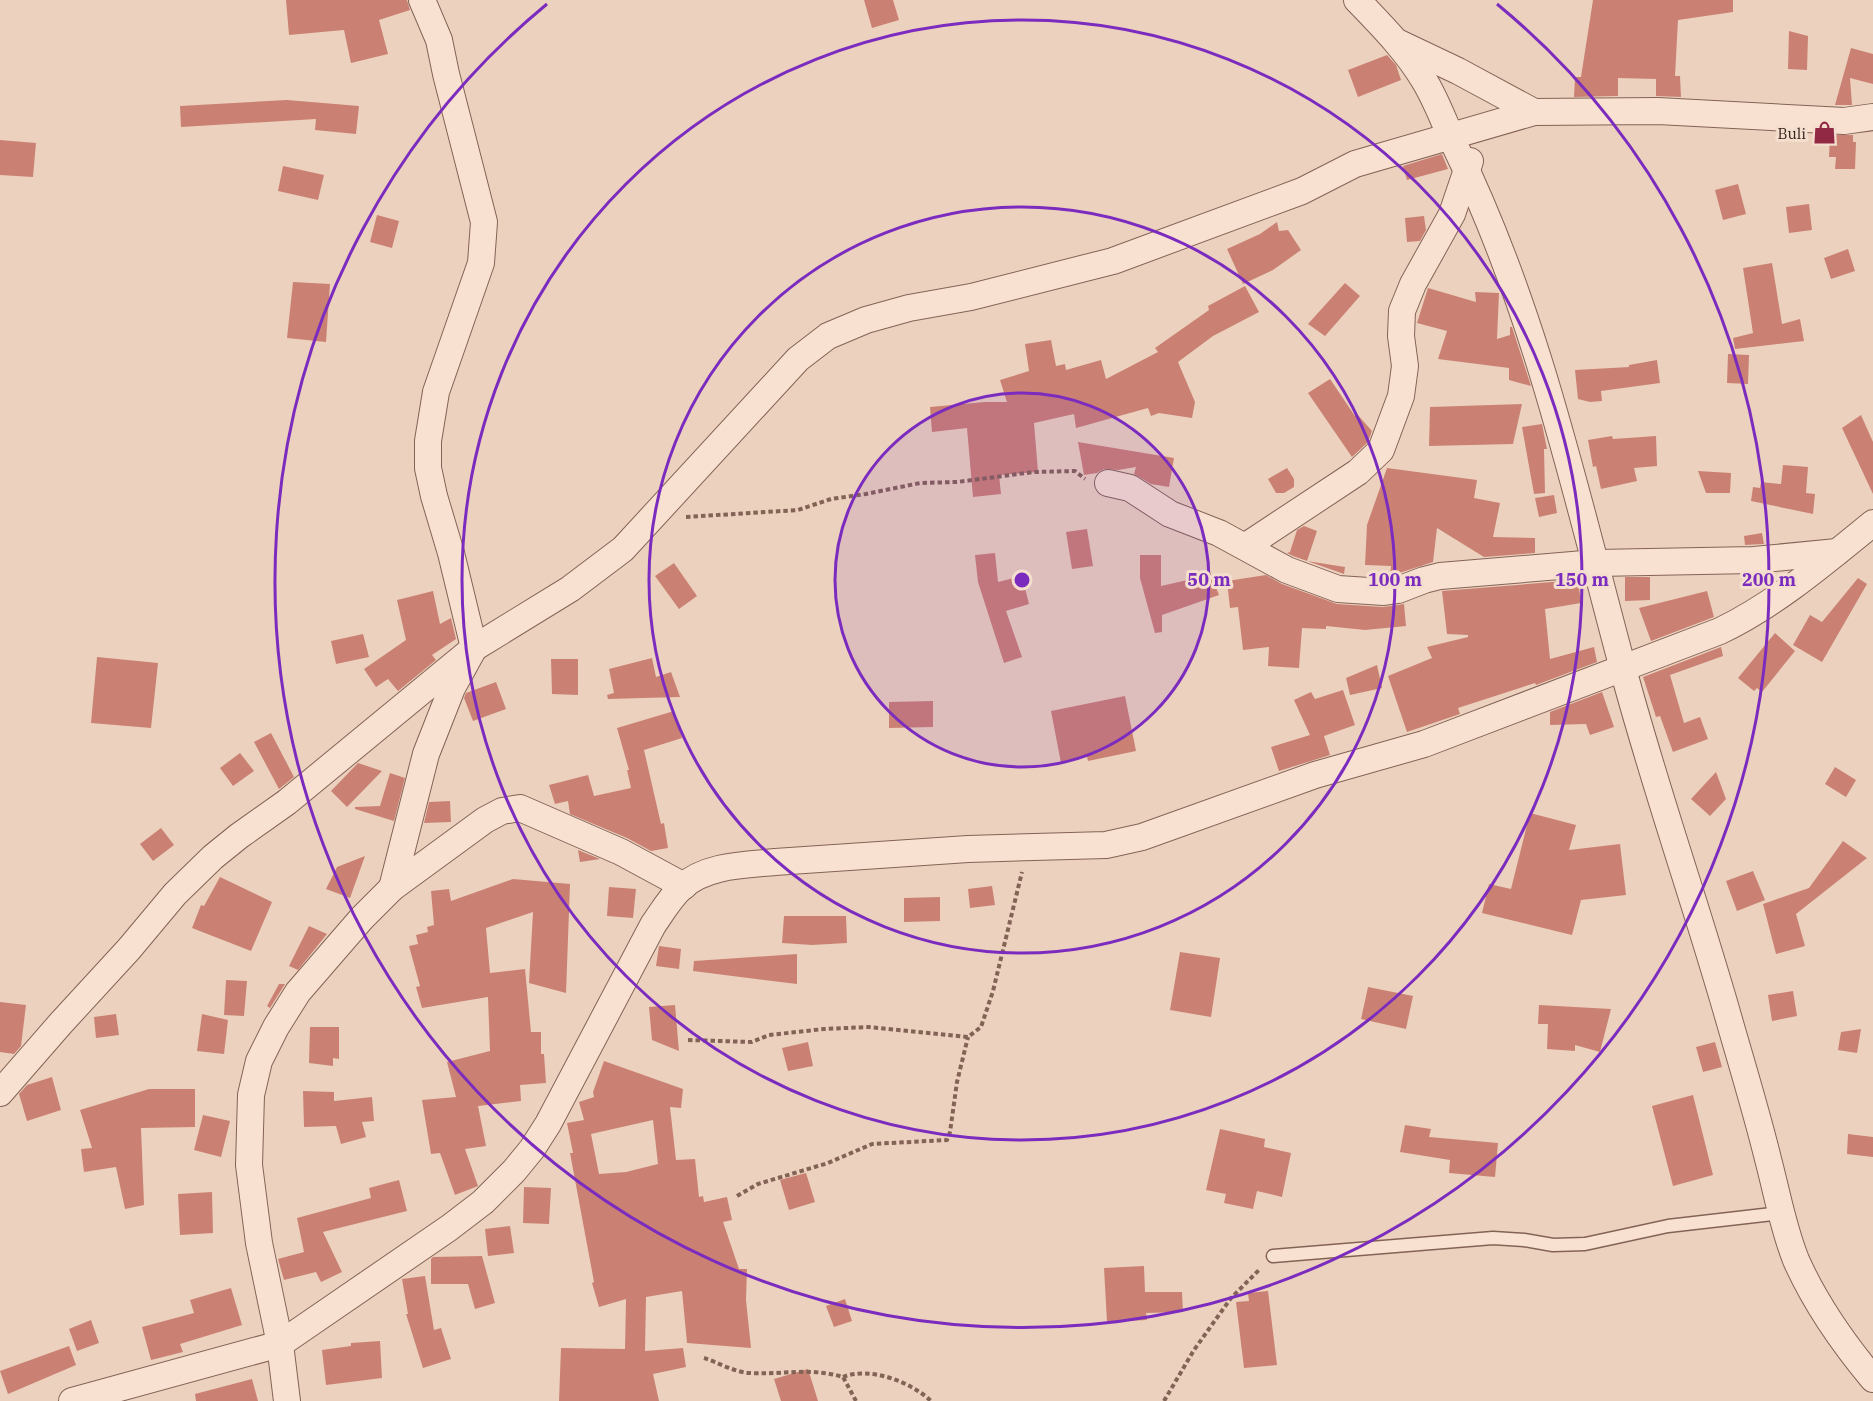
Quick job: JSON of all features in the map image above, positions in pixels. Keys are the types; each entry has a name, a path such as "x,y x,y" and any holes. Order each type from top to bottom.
{"street":[{"path":"392,888 426,754 452,688 474,648 428,468 428,441 436,392 481,263 484,222 439,40 422,0"},
{"path":"1357,0 1396,42 1424,81 1481,198 1537,350 1623,669 1723,998 1781,1213 1796,1259 1821,1309 1854,1356 1873,1378"},
{"path":"1396,42 1458,71 1534,112"},
{"path":"0,1093 175,894 206,863 238,836 287,802 392,713 474,648 570,589 622,549 798,359 828,336 866,320 909,308 971,297 1113,261 1302,191 1355,164 1534,112 1658,111 1844,121 1873,117"},
{"path":"1246,546 1358,472 1381,450 1401,396 1405,366 1401,336 1402,311 1413,284 1452,214 1468,172 1472,150 1480,136 1502,121"},
{"path":"1108,483 1130,488 1170,514 1219,533 1287,570 1338,589 1384,592 1398,590 1440,576 1596,563 1755,560 1838,552"},
{"path":"72,1401 280,1344 449,1228 483,1202 532,1149 548,1124 653,925 673,896 697,876 719,869 744,865 968,849 1106,845 1142,837 1316,775 1424,744 1720,631 1752,615 1838,552 1873,523"},
{"path":"287,1401 280,1344 265,1278 253,1204 249,1165 251,1095 260,1061 276,1027 298,993 392,888 485,820 502,811 520,808 621,852 684,886"}],"lane":[{"path":"1273,1256 1494,1238 1553,1245 1585,1244 1668,1226 1781,1213"}],"path":[{"path":"649,520 725,513 798,510 831,499 920,483 957,482 1034,472 1075,471 1084,479 1108,483"},
{"path":"737,1196 759,1184 828,1162 872,1144 947,1140 968,1037 981,1027 993,991 1022,872 1023,848"},
{"path":"688,1040 752,1042 769,1035 869,1027 968,1037"},
{"path":"1164,1401 1194,1350 1231,1298 1273,1256"},
{"path":"704,1358 747,1373 794,1370 829,1373 843,1377 852,1373 890,1377 920,1390 931,1401"},
{"path":"843,1377 856,1401"}],"building":[{"path":"286,0 407,0 410,10 379,20 388,54 351,63 344,30 289,35"},
{"path":"864,0 893,0 899,20 872,28"},
{"path":"1593,0 1733,0 1733,12 1678,20 1675,76 1680,76 1681,97 1656,96 1656,79 1618,78 1618,96 1574,97 1575,77 1581,77"},
{"path":"1789,31 1808,36 1807,70 1788,69"},
{"path":"1851,48 1873,54 1873,84 1850,78 1852,105 1835,105"},
{"path":"1387,55 1396,65 1401,80 1358,97 1348,70"},
{"path":"287,100 359,106 356,134 315,130 316,119 181,127 180,106"},
{"path":"1830,135 1853,135 1853,142 1856,142 1855,169 1835,169 1836,157 1829,157"},
{"path":"0,140 36,143 33,177 0,175"},
{"path":"1442,154 1448,169 1407,180 1403,166"},
{"path":"283,166 324,175 318,200 278,191"},
{"path":"1738,184 1746,214 1723,220 1715,190"},
{"path":"1809,204 1812,230 1789,233 1786,207"},
{"path":"377,215 399,221 392,248 370,242"},
{"path":"1424,216 1426,230 1420,241 1407,242 1405,218"},
{"path":"1277,222 1279,231 1288,230 1301,250 1273,270 1243,284 1227,249 1260,234"},
{"path":"1848,249 1855,271 1831,279 1824,258"},
{"path":"1772,263 1782,324 1800,319 1804,341 1735,349 1733,338 1753,333 1743,268"},
{"path":"293,282 330,284 326,342 287,338"},
{"path":"1345,283 1360,296 1325,336 1308,324"},
{"path":"1245,286 1259,312 1213,336 1178,362 1195,402 1192,418 1159,413 1151,416 1148,408 1076,428 1074,414 1034,423 1038,472 999,475 1001,494 973,497 967,428 932,432 930,407 1007,402 1000,380 1029,371 1025,344 1051,340 1056,366 1065,364 1066,370 1101,360 1106,379 1158,352 1155,348 1209,310 1208,306"},
{"path":"1428,288 1476,302 1475,292 1499,293 1497,339 1510,335 1510,327 1512,327 1531,386 1509,380 1509,368 1438,359 1447,331 1417,323"},
{"path":"1728,354 1749,355 1748,384 1727,383"},
{"path":"1657,360 1660,383 1601,391 1602,401 1590,402 1578,399 1575,370 1629,367 1629,365"},
{"path":"1330,379 1355,416 1357,414 1372,431 1368,442 1352,457 1308,393"},
{"path":"1522,404 1513,444 1429,446 1430,407"},
{"path":"1861,415 1873,442 1873,494 1842,428"},
{"path":"1542,424 1547,449 1544,449 1545,493 1534,494 1522,427"},
{"path":"1612,436 1613,439 1656,436 1657,466 1634,468 1637,481 1601,489 1596,466 1593,467 1588,440"},
{"path":"1078,442 1174,458 1169,487 1151,484 1134,474 1136,467 1118,470 1104,469 1097,473 1084,475"},
{"path":"1783,465 1808,467 1806,493 1815,494 1813,514 1751,501 1753,487 1760,488 1761,482 1781,484"},
{"path":"1287,468 1294,479 1294,487 1284,493 1276,493 1268,479"},
{"path":"1387,468 1477,480 1474,498 1500,503 1493,537 1535,538 1535,553 1484,557 1437,528 1433,562 1390,576 1391,566 1365,565 1367,525"},
{"path":"1698,471 1731,473 1730,493 1706,493"},
{"path":"1554,495 1557,513 1539,517 1535,498"},
{"path":"1304,526 1317,531 1307,561 1287,553 1290,552 1297,530"},
{"path":"1087,529 1093,566 1072,569 1066,532"},
{"path":"1762,533 1764,544 1745,545 1744,536"},
{"path":"995,553 998,582 1022,576 1029,604 1006,611 1022,657 1004,663 978,582 975,555"},
{"path":"1140,555 1161,555 1161,586 1210,572 1219,595 1162,615 1162,632 1155,633 1140,578"},
{"path":"1307,561 1345,567 1344,574"},
{"path":"674,563 697,596 679,609 655,576"},
{"path":"1768,574 1768,584 1759,588 1749,588 1748,575"},
{"path":"1266,575 1282,584 1337,604 1383,607 1404,604 1406,626 1365,630 1326,626 1326,629 1302,628 1299,668 1268,666 1269,647 1243,650 1238,607 1230,608 1227,581"},
{"path":"1625,577 1650,577 1650,600 1625,601"},
{"path":"1858,578 1867,584 1822,662 1793,645 1810,615 1822,622"},
{"path":"1578,580 1581,603 1545,609 1550,659 1594,647 1597,662 1536,685 1535,683 1458,708 1460,714 1407,732 1388,676 1432,658 1427,647 1468,637 1468,635 1447,634 1442,591"},
{"path":"433,591 440,624 451,618 456,639 432,655 436,660 398,691 388,679 376,687 364,669 406,640 397,600"},
{"path":"1707,591 1714,617 1651,641 1639,608"},
{"path":"1775,633 1795,651 1762,692 1757,688 1754,691 1738,678"},
{"path":"363,634 369,657 336,664 331,641"},
{"path":"1721,647 1723,656 1670,675 1684,723 1700,717 1708,739 1673,752 1660,716 1656,717 1643,677"},
{"path":"97,657 158,663 151,728 91,723"},
{"path":"652,658 656,677 671,672 680,697 608,699 607,695 614,693 609,669"},
{"path":"551,659 578,659 578,695 552,694"},
{"path":"1377,665 1382,688 1350,695 1346,678"},
{"path":"496,682 506,709 473,721 464,698 466,693"},
{"path":"1343,690 1355,725 1324,736 1330,755 1279,771 1271,747 1310,735 1294,700 1311,692 1315,699"},
{"path":"1602,692 1614,727 1590,735 1586,724 1550,725 1550,712"},
{"path":"1125,696 1136,751 1088,761 1087,757 1061,763 1051,711"},
{"path":"933,701 933,727 889,728 889,702"},
{"path":"674,711 682,738 644,750 661,824 664,823 668,848 651,851 627,838 570,814 568,801 555,804 549,785 588,775 594,796 631,788 627,770 629,770 617,728"},
{"path":"271,733 294,777 279,789 254,742"},
{"path":"240,753 254,771 233,786 220,768"},
{"path":"358,763 382,771 347,807 331,791"},
{"path":"1835,767 1856,780 1846,797 1825,784"},
{"path":"1716,772 1726,799 1710,816 1691,799"},
{"path":"390,773 405,778 394,821 355,809 355,807 380,806"},
{"path":"450,801 451,822 424,823 429,802"},
{"path":"1530,813 1576,825 1569,850 1620,844 1626,895 1581,900 1572,935 1482,913 1489,884 1511,889"},
{"path":"161,828 174,845 153,861 140,844"},
{"path":"1843,841 1867,858 1796,914 1805,946 1776,954 1763,904 1809,888"},
{"path":"578,850 600,859 580,862"},
{"path":"365,856 350,898 326,889 337,867"},
{"path":"1753,871 1765,900 1737,911 1726,881"},
{"path":"220,877 272,902 251,951 192,928 201,905 204,906"},
{"path":"513,879 570,884 566,993 529,983 533,912 486,928 490,973 525,969 531,1032 541,1032 541,1054 544,1054 546,1083 520,1085 521,1101 478,1106 486,1146 465,1149 478,1186 455,1195 440,1153 431,1154 422,1100 456,1097 447,1062 490,1051 488,997 422,1008 416,987 420,986 409,946 418,944 416,935 428,932 427,927 434,925 431,891 449,889 451,901"},
{"path":"992,886 995,905 970,908 968,889"},
{"path":"609,887 636,889 633,918 607,916"},
{"path":"940,897 940,921 904,922 904,898"},
{"path":"784,916 846,916 847,943 812,945 782,943"},
{"path":"309,926 327,934 298,970 289,966"},
{"path":"659,946 681,949 679,969 656,966"},
{"path":"1180,952 1220,958 1211,1017 1170,1010"},
{"path":"797,954 797,984 693,971 694,961"},
{"path":"226,980 247,981 244,1016 224,1015"},
{"path":"279,984 285,984 270,1008 267,1006"},
{"path":"1368,987 1413,996 1406,1029 1361,1019"},
{"path":"1793,991 1797,1016 1772,1021 1768,995"},
{"path":"0,1002 26,1005 21,1046 14,1054 0,1052"},
{"path":"675,1005 679,1051 652,1040 649,1007"},
{"path":"1539,1005 1611,1009 1600,1052 1575,1045 1575,1051 1547,1049 1548,1024 1538,1024"},
{"path":"116,1014 119,1035 96,1038 94,1017"},
{"path":"202,1014 228,1020 224,1054 197,1051"},
{"path":"310,1027 339,1027 339,1059 333,1058 333,1066 309,1063"},
{"path":"1861,1029 1857,1053 1838,1050 1841,1032"},
{"path":"808,1042 813,1066 788,1071 782,1048"},
{"path":"1715,1042 1722,1067 1703,1072 1696,1047"},
{"path":"604,1061 683,1089 681,1108 670,1107 676,1160 695,1159 699,1197 703,1196 704,1202 727,1197 732,1220 723,1222 739,1269 747,1269 746,1300 751,1348 687,1343 682,1291 646,1297 645,1351 683,1348 686,1367 653,1374 659,1401 559,1401 561,1348 625,1349 626,1299 599,1307 592,1283 594,1282 570,1153 573,1153 567,1123 584,1120 579,1102 594,1097 593,1092","holes":["653,1120 658,1164 626,1172 599,1174 591,1134"]},
{"path":"52,1077 61,1110 27,1121 19,1094 27,1085"},
{"path":"149,1089 195,1089 195,1127 141,1128 144,1205 125,1209 116,1167 84,1172 81,1149 92,1148 80,1110"},
{"path":"303,1091 334,1092 334,1101 372,1097 374,1121 362,1122 366,1137 341,1144 336,1126 304,1127"},
{"path":"1693,1095 1713,1175 1673,1186 1652,1106"},
{"path":"203,1115 230,1121 221,1157 194,1150"},
{"path":"1405,1125 1431,1129 1429,1137 1498,1143 1495,1177 1449,1173 1450,1160 1400,1152"},
{"path":"1220,1129 1265,1139 1264,1147 1291,1153 1282,1197 1257,1191 1253,1209 1224,1203 1226,1194 1206,1190"},
{"path":"1848,1134 1873,1137 1873,1157 1847,1154"},
{"path":"806,1173 815,1202 789,1210 780,1180"},
{"path":"399,1180 407,1211 323,1232 342,1272 321,1282 316,1272 284,1280 278,1259 304,1252 297,1218 371,1198 369,1188"},
{"path":"524,1187 551,1188 549,1224 523,1223"},
{"path":"212,1192 213,1233 180,1235 178,1194"},
{"path":"510,1226 514,1253 488,1256 485,1229"},
{"path":"482,1256 495,1303 475,1309 468,1284 431,1284 431,1259 433,1257"},
{"path":"1144,1266 1145,1292 1182,1292 1183,1312 1146,1313 1147,1320 1107,1322 1104,1268"},
{"path":"425,1276 434,1330 441,1328 451,1359 423,1368 406,1314 408,1314 402,1279"},
{"path":"231,1288 242,1325 180,1344 183,1352 151,1360 142,1327 194,1313 190,1300"},
{"path":"1268,1291 1277,1365 1244,1368 1236,1302 1249,1301 1248,1293"},
{"path":"845,1299 852,1321 834,1327 826,1306"},
{"path":"91,1320 99,1343 77,1351 69,1329"},
{"path":"380,1341 382,1378 326,1385 322,1350 351,1346 351,1343"},
{"path":"69,1346 76,1365 8,1394 0,1371"},
{"path":"808,1369 818,1401 781,1401 774,1379"},
{"path":"252,1379 258,1401 196,1401 195,1394"}],"place":[{"name":"Buli","path":"1824,133"}]}
